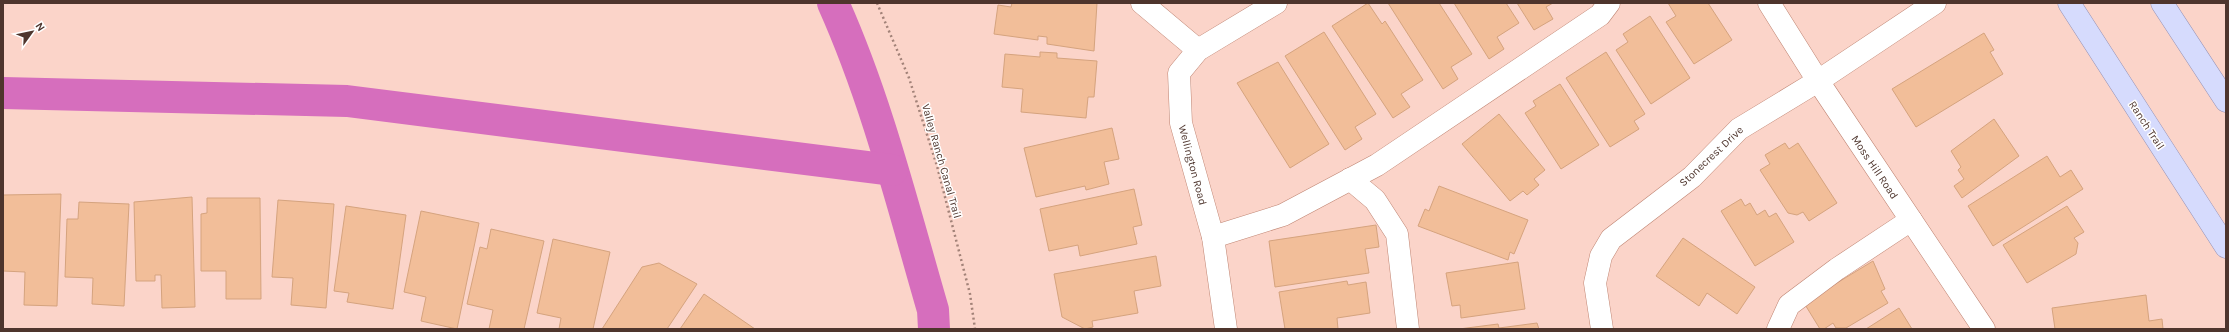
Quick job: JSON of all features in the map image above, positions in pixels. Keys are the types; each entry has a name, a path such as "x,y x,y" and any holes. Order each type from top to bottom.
{"main road":[{"name":"Ranch Trail","path":"2069,3 2226,247"},
{"path":"2162,3 2226,101"}],"street":[{"path":"1142,3 1198,50"},
{"name":"Wellington Road","path":"1226,329 1213,237 1181,123 1179,73 1198,50 1276,3"},
{"path":"1213,237 1283,215 1377,164 1600,14 1609,3"},
{"name":"Moss Hill Road","path":"1769,3 1818,80 1984,329"},
{"name":"Stonecrest Drive","path":"1602,329 1595,283 1601,256 1611,239 1692,177 1739,129 1818,80 1935,3"},
{"path":"1350,179 1375,200 1397,234 1408,329"},
{"path":"1778,329 1788,305 1837,268 1911,220"}],"path":[{"name":"Valley Ranch Canal Trail","path":"877,3 909,78 937,166 970,294 975,329"}],"building":[{"path":"1012,3 1097,3 1094,51 1047,44 1047,37 1038,36 1038,40 994,34 998,5 1011,7"},
{"path":"1368,3 1382,24 1385,21 1423,80 1401,94 1410,107 1393,118 1332,26"},
{"path":"1388,3 1439,3 1472,54 1451,67 1458,79 1443,89"},
{"path":"1454,3 1506,3 1519,23 1497,37 1504,49 1489,59"},
{"path":"1517,3 1553,3 1546,7 1553,19 1534,30"},
{"path":"1668,3 1708,3 1732,40 1694,64 1666,22 1676,16"},
{"path":"1650,16 1690,78 1651,104 1616,50 1628,42 1623,34"},
{"path":"1324,32 1376,114 1355,127 1362,139 1345,150 1285,56"},
{"path":"1984,33 1994,50 1990,52 2003,74 1916,127 1892,89"},
{"path":"1040,52 1057,53 1057,58 1097,61 1094,97 1088,97 1086,118 1021,112 1023,89 1002,87 1005,54 1040,57"},
{"path":"1606,52 1645,114 1634,121 1639,129 1610,147 1566,78"},
{"path":"1278,62 1329,144 1290,168 1237,83"},
{"path":"1560,84 1599,145 1561,169 1525,113 1536,106 1533,101"},
{"path":"1499,114 1545,170 1534,179 1539,185 1527,195 1523,191 1510,201 1462,144"},
{"path":"1994,119 2019,156 1962,198 1954,186 1964,179 1958,170 1961,167 1951,151"},
{"path":"1112,128 1119,159 1104,162 1109,184 1086,190 1085,186 1036,197 1024,148"},
{"path":"1785,143 1789,149 1798,143 1837,203 1809,221 1803,212 1797,215 1788,213 1760,170 1770,164 1765,155"},
{"path":"2047,156 2060,177 2071,170 2083,189 1993,246 1968,206"},
{"path":"1439,186 1528,220 1514,254 1510,252 1508,260 1418,226 1425,209 1429,211"},
{"path":"1134,189 1142,225 1133,227 1137,244 1080,256 1078,245 1049,251 1040,209"},
{"path":"61,194 57,306 24,305 25,272 3,271 3,195"},
{"path":"192,197 195,307 162,308 161,275 155,275 155,281 136,281 134,202"},
{"path":"207,198 260,198 261,299 226,299 226,271 201,271 201,214 207,213"},
{"path":"1741,199 1745,206 1750,203 1757,215 1765,210 1769,217 1776,213 1794,242 1755,266 1721,211"},
{"path":"278,200 334,204 326,308 291,305 293,278 272,277"},
{"path":"79,202 129,204 124,306 92,304 93,278 65,277 67,219 78,219"},
{"path":"346,206 406,215 393,309 347,302 349,293 334,291"},
{"path":"2067,206 2084,232 2074,238 2078,243 2076,254 2027,283 2003,245"},
{"path":"421,211 479,223 457,329 421,321 426,297 404,292"},
{"path":"1376,225 1379,247 1365,249 1369,273 1275,287 1269,241"},
{"path":"491,229 544,241 524,329 489,329 493,310 467,304 480,247 487,249"},
{"path":"1683,238 1755,287 1737,314 1707,293 1699,306 1656,276"},
{"path":"553,239 610,252 593,329 559,329 561,318 537,313"},
{"path":"1156,256 1161,286 1134,291 1138,313 1092,321 1093,327 1085,329 1062,317 1054,274"},
{"path":"1873,261 1885,289 1881,291 1888,303 1846,328 1836,328 1833,323 1824,329 1820,329 1804,303"},
{"path":"1518,262 1525,309 1461,318 1460,305 1452,306 1446,273"},
{"path":"659,263 697,284 667,329 602,329 642,267"},
{"path":"1347,281 1348,285 1366,282 1370,313 1337,318 1338,329 1285,329 1279,292"},
{"path":"704,294 755,329 680,329"},
{"path":"2146,295 2149,321 2162,319 2163,329 2055,329 2052,308"},
{"path":"1899,308 1912,329 1866,329"},
{"path":"1537,323 1539,329 1459,329 1498,324 1499,328"}],"waterway":[{"path":"833,3 863,78 900,193 933,310 934,329"},
{"path":"3,93 347,101 892,170"}]}
